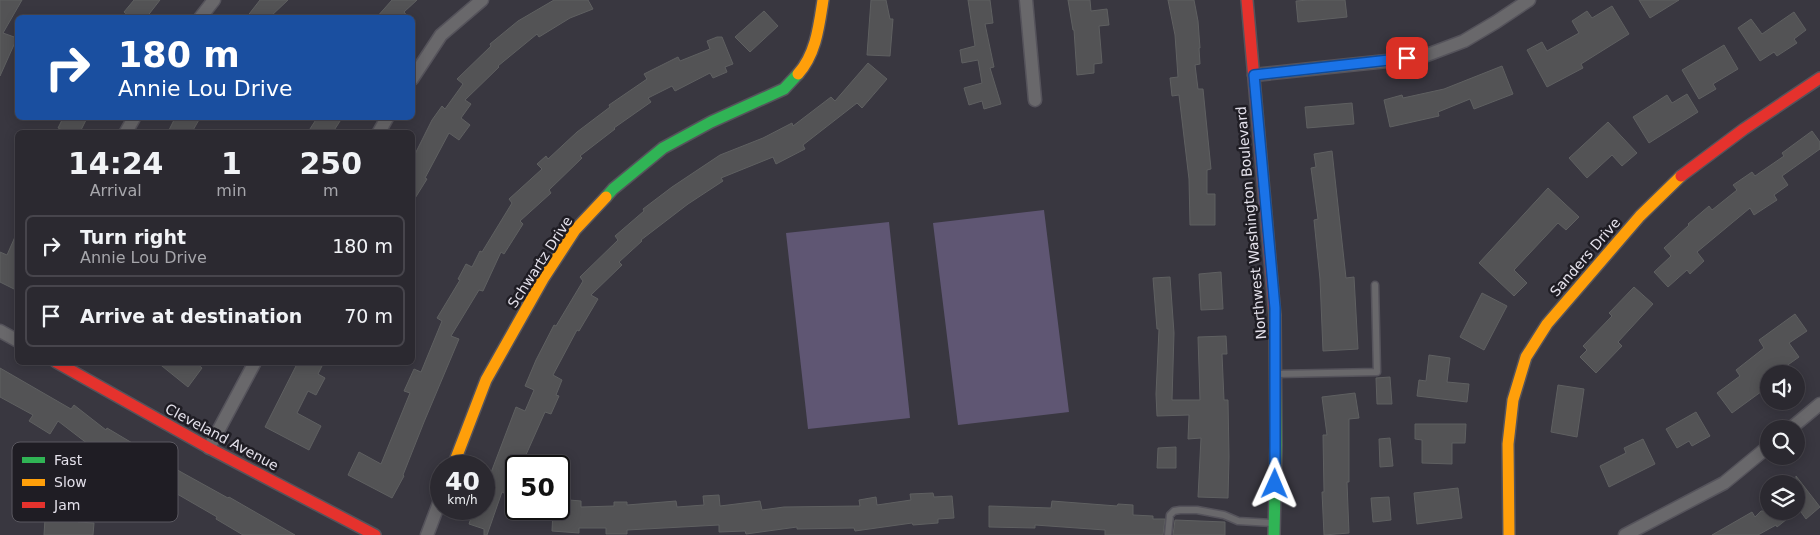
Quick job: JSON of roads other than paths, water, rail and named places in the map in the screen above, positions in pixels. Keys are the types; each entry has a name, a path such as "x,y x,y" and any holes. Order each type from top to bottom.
{"street":[{"path":"202,15 214,0"},
{"path":"415,74 442,36 482,0"},
{"name":"Schwartz Drive","path":"457,455 486,380 543,279 575,230 613,189 663,148 711,122 784,89 804,67 818,34 823,0"},
{"path":"1026,0 1035,100"},
{"name":"Northwest Washington Boulevard","path":"1247,0 1275,308 1274,535"},
{"path":"1254,75 1387,61 1427,54 1464,40 1529,0"},
{"name":"Sanders Drive","path":"1509,535 1508,444 1513,400 1526,357 1548,324 1640,216 1686,172 1820,78"},
{"path":"0,332 15,340"},
{"name":"Cleveland Avenue","path":"61,365 209,448 375,535"},
{"path":"209,448 253,365"},
{"path":"1801,420 1820,404"},
{"path":"1626,535 1724,483 1760,453"},
{"path":"427,535 433,520"}],"lane":[{"path":"1276,374 1377,372 1375,285"},
{"path":"1168,535 1170,515 1174,511 1180,510 1197,510 1224,515 1238,521 1274,523"}]}
